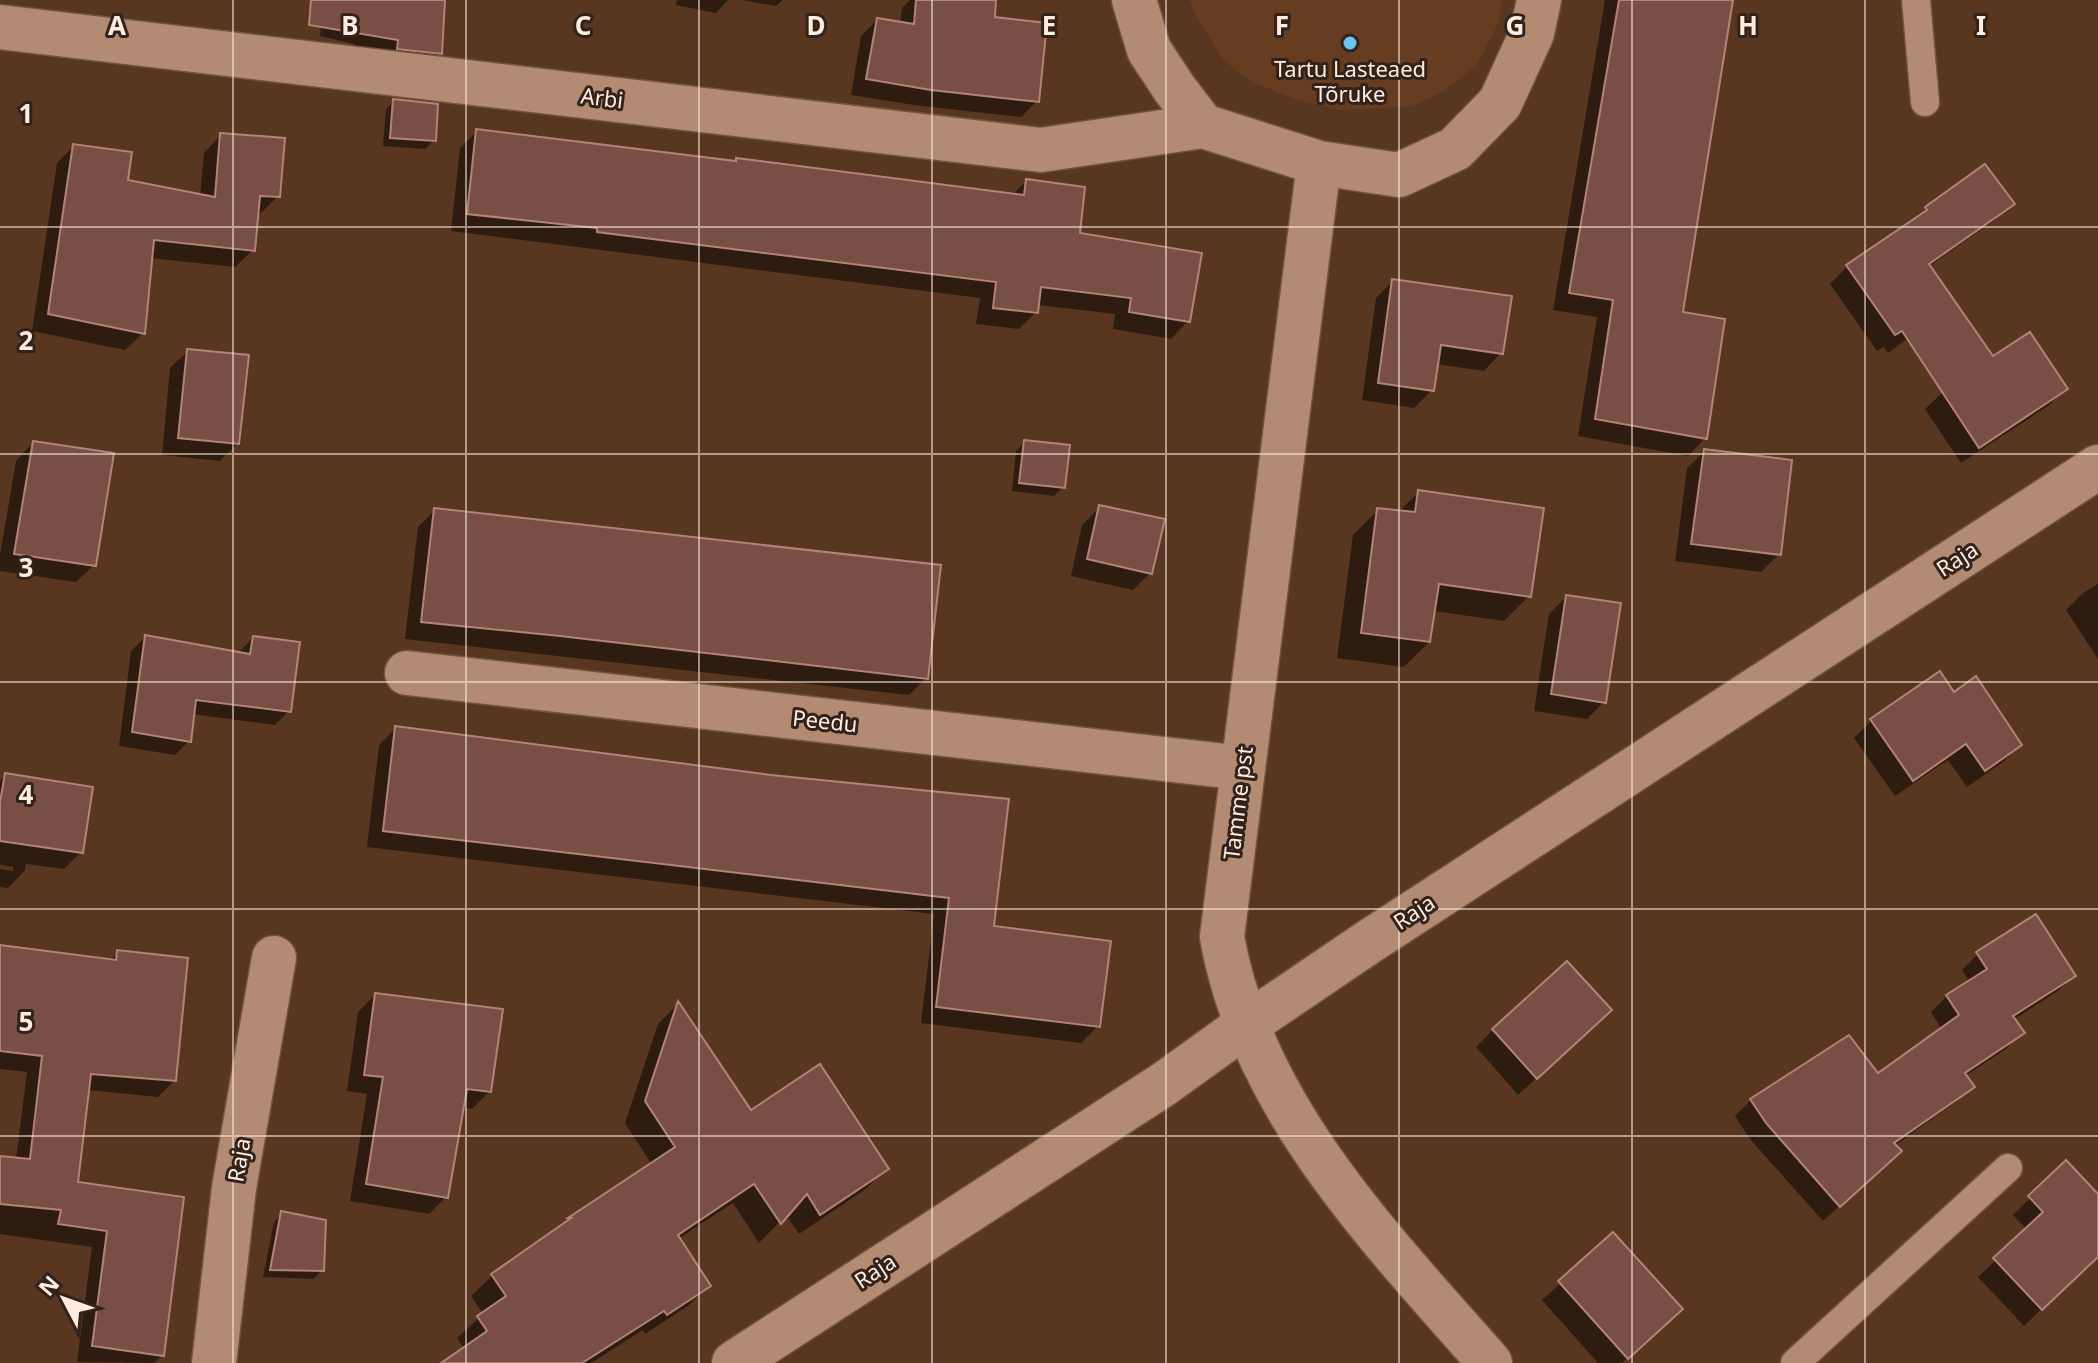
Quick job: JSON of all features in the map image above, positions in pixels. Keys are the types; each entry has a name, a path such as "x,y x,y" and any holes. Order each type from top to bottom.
{"street":[{"path":"1134,0 1149,50 1203,126 1319,163 1399,175 1455,149 1500,103 1532,33 1539,0"},
{"name":"Arbi","path":"0,27 1041,150 1203,126"},
{"name":"Tamme pst","path":"1319,163 1222,937 1246,1025 1279,1095 1388,1248 1490,1363"},
{"name":"Raja","path":"734,1363 1164,1084 1393,926 2098,467"},
{"name":"Peedu","path":"407,673 1243,768"},
{"name":"Raja","path":"214,1363 234,1188 274,958"}],"lane":[{"path":"1916,0 1925,102"},
{"path":"1795,1363 2008,1168"}],"shaded area":[{"name":"Tartu Lasteaed Tõruke","path":"1190,0 1503,0 1497,26 1476,66 1444,91 1413,106 1340,110 1295,99 1254,83 1223,60 1194,13"}],"building":[{"path":"311,0 445,0 442,54 397,49 398,40 309,25"},
{"path":"916,0 996,0 995,17 1047,23 1039,102 866,79 877,18 914,24"},
{"path":"1619,0 1733,0 1683,312 1725,319 1707,439 1595,419 1613,300 1569,293"},
{"path":"393,99 438,104 436,141 390,138"},
{"path":"476,129 1024,195 1026,179 1085,187 1080,233 1202,253 1190,322 1129,312 1131,298 1041,287 1038,313 993,308 996,282 597,232 597,228 467,214"},
{"path":"220,133 285,138 280,197 260,196 255,251 154,240 145,334 48,314 73,144 132,152 128,180 215,197"},
{"path":"1985,164 2015,204 1929,264 1993,356 2030,332 2068,389 1979,448 1902,331 1895,335 1846,265 1927,210 1925,207"},
{"path":"1392,279 1512,296 1503,354 1441,345 1434,391 1378,383"},
{"path":"187,349 249,355 239,444 178,438"},
{"path":"1024,440 1070,445 1065,488 1019,483"},
{"path":"33,441 114,453 96,566 14,554"},
{"path":"1704,449 1792,460 1781,555 1691,544"},
{"path":"1418,490 1544,508 1531,597 1439,584 1430,642 1361,633 1377,508 1415,512"},
{"path":"1099,505 1165,519 1152,574 1087,559"},
{"path":"434,508 941,565 928,679 421,622"},
{"path":"1566,595 1621,603 1606,703 1551,694"},
{"path":"145,635 250,654 253,636 300,642 291,712 196,700 191,742 132,732"},
{"path":"1940,671 1954,692 1976,676 2022,745 1985,771 1966,744 1913,781 1870,719"},
{"path":"395,726 771,775 1009,799 994,926 1111,941 1100,1027 936,1007 949,898 383,831"},
{"path":"5,773 93,787 83,853 0,841 0,802"},
{"path":"2036,914 2076,976 2013,1016 2025,1033 1965,1073 1975,1087 1894,1143 1902,1151 1840,1207 1766,1123 1750,1099 1849,1035 1878,1073 1959,1015 1946,995 1987,969 1976,952"},
{"path":"0,945 116,960 117,950 188,958 176,1081 91,1074 78,1182 184,1197 164,1356 92,1346 107,1231 58,1224 61,1210 0,1204 0,1156 30,1159 42,1056 0,1051"},
{"path":"1567,961 1612,1010 1537,1079 1492,1029"},
{"path":"375,993 503,1009 491,1092 467,1089 448,1198 366,1184 383,1077 364,1075"},
{"path":"678,1001 751,1110 820,1064 889,1169 820,1215 807,1194 781,1224 754,1184 678,1235 711,1286 667,1315 664,1311 582,1363 441,1363 487,1331 477,1316 506,1296 491,1274 675,1147 645,1101"},
{"path":"2066,1160 2098,1194 2098,1257 2042,1310 1993,1258 2043,1212 2028,1196"},
{"path":"281,1211 326,1220 324,1271 270,1270"},
{"path":"1613,1232 1683,1309 1628,1359 1558,1281"}],"place":[{"name":"Tartu Lasteaed Tõruke","path":"1350,43"}]}
